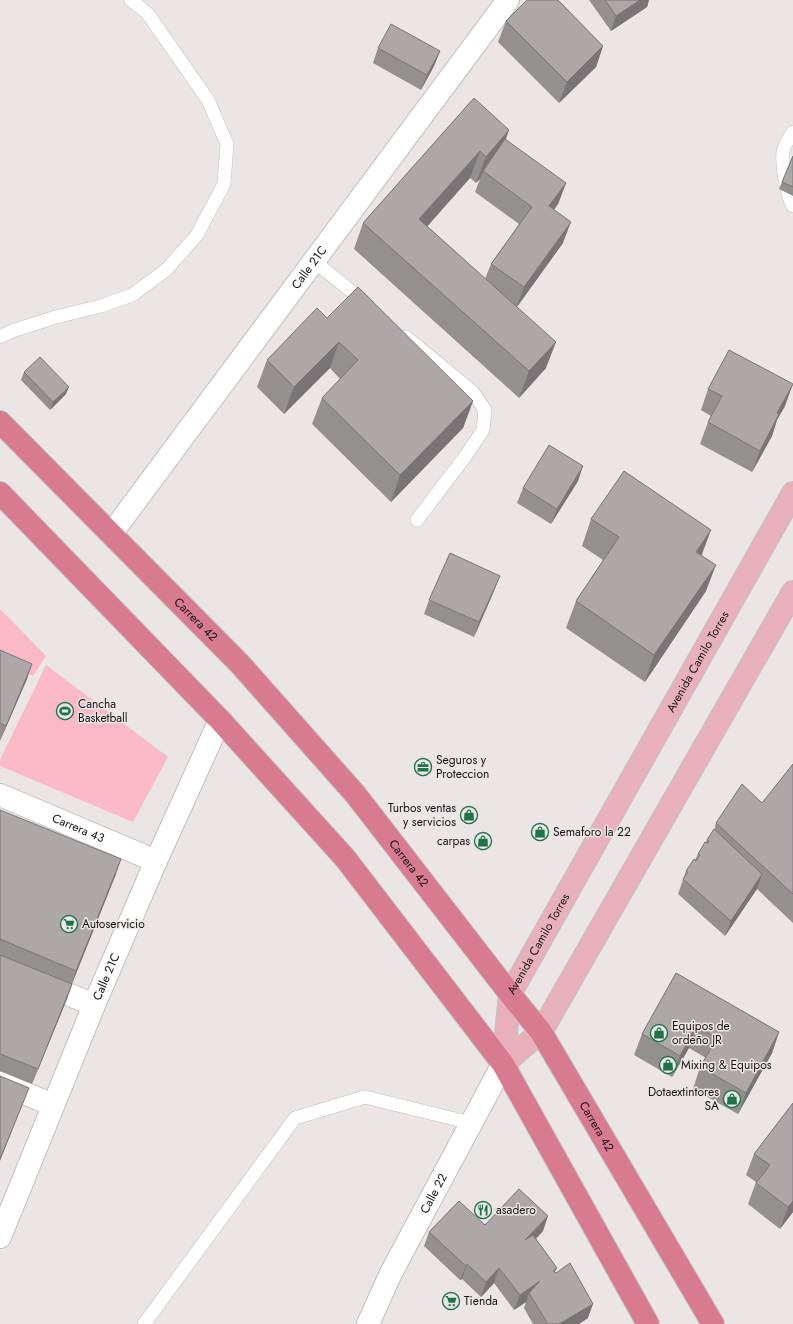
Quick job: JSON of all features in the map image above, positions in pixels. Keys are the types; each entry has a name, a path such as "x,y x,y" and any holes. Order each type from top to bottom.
{"highway":[{"name":"Carrera 42","path":"0,422 240,664 356,795 541,1032 713,1324"},
{"path":"0,493 220,720 345,858 503,1064 648,1324"}],"main road":[{"name":"Avenida Camilo Torres","path":"503,1064 510,994 793,493"},
{"path":"503,1064 541,1032 793,592"}],"street":[{"name":"Calle 21C","path":"111,534 508,0"},
{"name":"Calle 21C","path":"0,1237 94,1005 156,861 220,720"},
{"name":"Carrera 43","path":"0,796 156,861"},
{"path":"0,966 94,1005"},
{"name":"Calle 22","path":"368,1324 392,1272 503,1064"},
{"path":"0,1083 53,1105"}],"lane":[{"path":"0,336 56,317 101,306 132,295 166,270 197,235 224,184 227,144 208,100 148,14 131,0"},
{"path":"793,132 783,149 784,180 793,206"},
{"path":"314,261 375,311"},
{"path":"400,332 473,392 485,410 483,430 467,454 417,520"},
{"path":"144,1324 294,1118 365,1097 471,1123"}],"shaded area":[{"path":"0,609 46,656 33,676 0,659"},
{"name":"Cancha Basketball","path":"46,665 168,757 133,822 0,766 0,760"}],"building":[{"path":"527,0 558,0 603,46 567,82 506,21"},
{"path":"605,0 640,0 616,16"},
{"path":"391,24 440,51 427,75 378,48"},
{"path":"474,98 509,130 486,157 480,151 419,219 556,342 529,371 363,223"},
{"path":"505,139 566,183 549,206 571,222 524,287 491,264 532,207 483,171"},
{"path":"793,156 793,187 782,182"},
{"path":"358,287 473,401 400,475 322,398 358,360 339,342 294,387 267,360 317,308 327,318"},
{"path":"729,350 793,384 777,413 779,414 760,451 708,422 722,396 708,389"},
{"path":"40,357 69,387 53,402 24,372"},
{"path":"549,445 583,466 557,509 523,488"},
{"path":"624,471 711,530 696,552 716,565 654,655 576,601 619,537 591,519"},
{"path":"450,553 500,576 479,622 429,600"},
{"path":"0,650 32,664 6,726 0,723"},
{"path":"793,764 793,894 716,823 742,784 762,803"},
{"path":"0,810 121,859 76,971 0,939"},
{"path":"714,829 762,874 731,921 683,879 688,872 686,871 694,859 696,861 700,855 698,854 705,842 708,843 709,841 707,840"},
{"path":"0,955 72,984 38,1069 0,1054"},
{"path":"676,973 779,1032 746,1093 700,1067 717,1038 696,1026 680,1056 642,1034"},
{"path":"0,1076 29,1088 0,1159"},
{"path":"793,1103 793,1201 788,1207 756,1183 770,1165 754,1154"},
{"path":"519,1189 548,1216 525,1240 533,1235 557,1268 553,1271 556,1273 570,1263 593,1304 559,1324 548,1324 529,1293 540,1281 520,1295 499,1268 486,1282 429,1232 459,1201 485,1225"}],"place":[{"name":"Cancha Basketball","path":"65,711"},
{"name":"Seguros y Proteccion","path":"423,767"},
{"name":"Turbos ventas y servicios","path":"469,815"},
{"name":"Semaforo la 22","path":"540,832"},
{"name":"carpas","path":"483,841"},
{"name":"Autoservicio","path":"69,924"},
{"name":"Equipos de ordeño JR","path":"659,1033"},
{"name":"Mixing & Equipos","path":"668,1065"},
{"name":"Dotaextintores SA","path":"732,1099"},
{"name":"asadero","path":"483,1210"},
{"name":"Tienda","path":"451,1301"}]}
